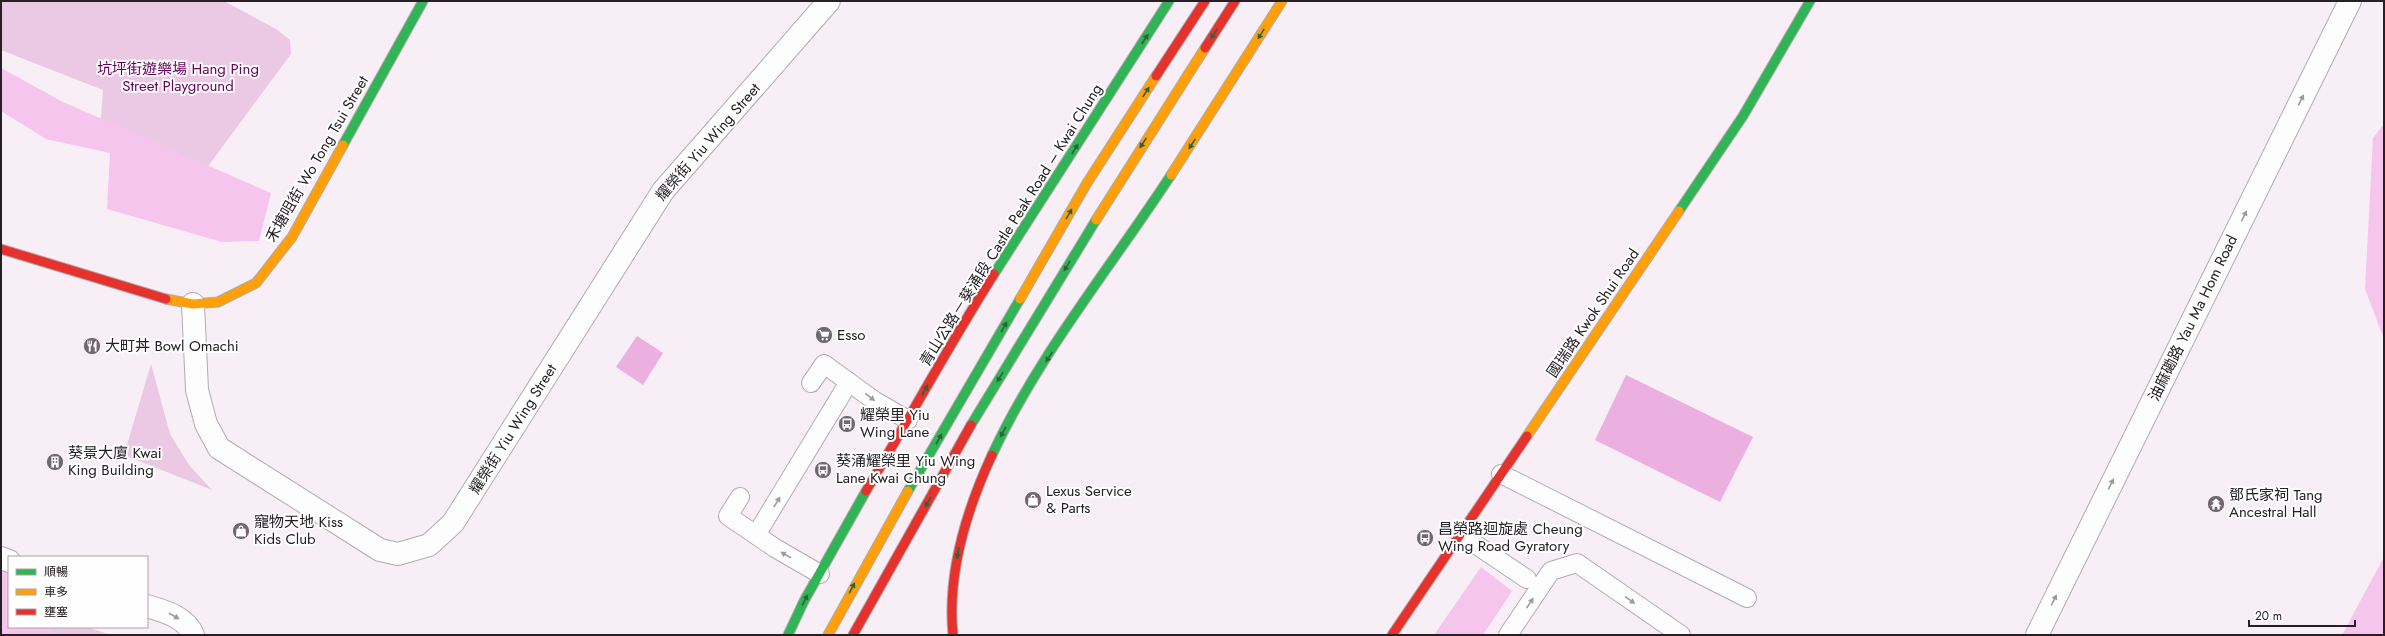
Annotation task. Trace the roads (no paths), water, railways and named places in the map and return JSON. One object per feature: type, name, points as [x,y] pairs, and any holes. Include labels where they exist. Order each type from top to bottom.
[{"type":"main road","name":"禾塘咀街 Wo Tong Tsui Street","points":[[1,249],[157,298],[193,304],[218,302],[256,283],[292,238],[423,1]]},
{"type":"main road","name":"青山公路－葵涌段 Castle Peak Road – Kwai Chung","points":[[788,635],[820,574],[954,336],[1169,1]]},
{"type":"main road","points":[[828,635],[860,575],[1087,184],[1205,1]]},
{"type":"main road","points":[[853,635],[881,583],[984,404],[1109,196],[1235,1]]},
{"type":"main road","points":[[953,635],[953,590],[960,542],[973,496],[988,458],[1029,386],[1193,142],[1282,1]]},
{"type":"main road","name":"國瑞路 Kwok Shui Road","points":[[1392,635],[1743,116],[1810,1]]},
{"type":"street","name":"耀榮街 Yiu Wing Street","points":[[193,304],[197,390],[206,424],[220,448],[380,550],[398,554],[429,545],[453,523],[663,190],[829,1]]},
{"type":"street","name":"油麻磡路 Yau Ma Hom Road","points":[[2036,635],[2350,1]]},
{"type":"street","points":[[148,606],[167,612],[187,623],[193,635]]},
{"type":"lane","points":[[811,383],[824,364],[908,420]]},
{"type":"lane","points":[[756,535],[849,382]]},
{"type":"lane","points":[[1501,474],[1747,598]]},
{"type":"lane","points":[[740,497],[728,516],[820,574]]},
{"type":"lane","points":[[1460,534],[1527,579]]},
{"type":"lane","points":[[1508,635],[1551,572],[1577,563],[1681,635]]},
{"type":"place","name":"Esso","points":[[824,335]]},
{"type":"place","name":"大町丼 Bowl Omachi","points":[[92,346]]},
{"type":"place","name":"耀榮里 Yiu Wing Lane","points":[[847,424]]},
{"type":"place","name":"葵景大廈 Kwai King Building","points":[[55,462]]},
{"type":"place","name":"葵涌耀榮里 Yiu Wing Lane Kwai Chung","points":[[823,470]]},
{"type":"place","name":"Lexus Service & Parts","points":[[1033,500]]},
{"type":"place","name":"鄧氏家祠 Tang Ancestral Hall","points":[[2216,504]]},
{"type":"place","name":"寵物天地 Kiss Kids Club","points":[[241,531]]},
{"type":"place","name":"昌榮路迴旋處 Cheung Wing Road Gyratory","points":[[1425,538]]},
{"type":"park label","name":"坑坪街遊樂場 Hang Ping Street Playground","points":[[178,78]]}]
